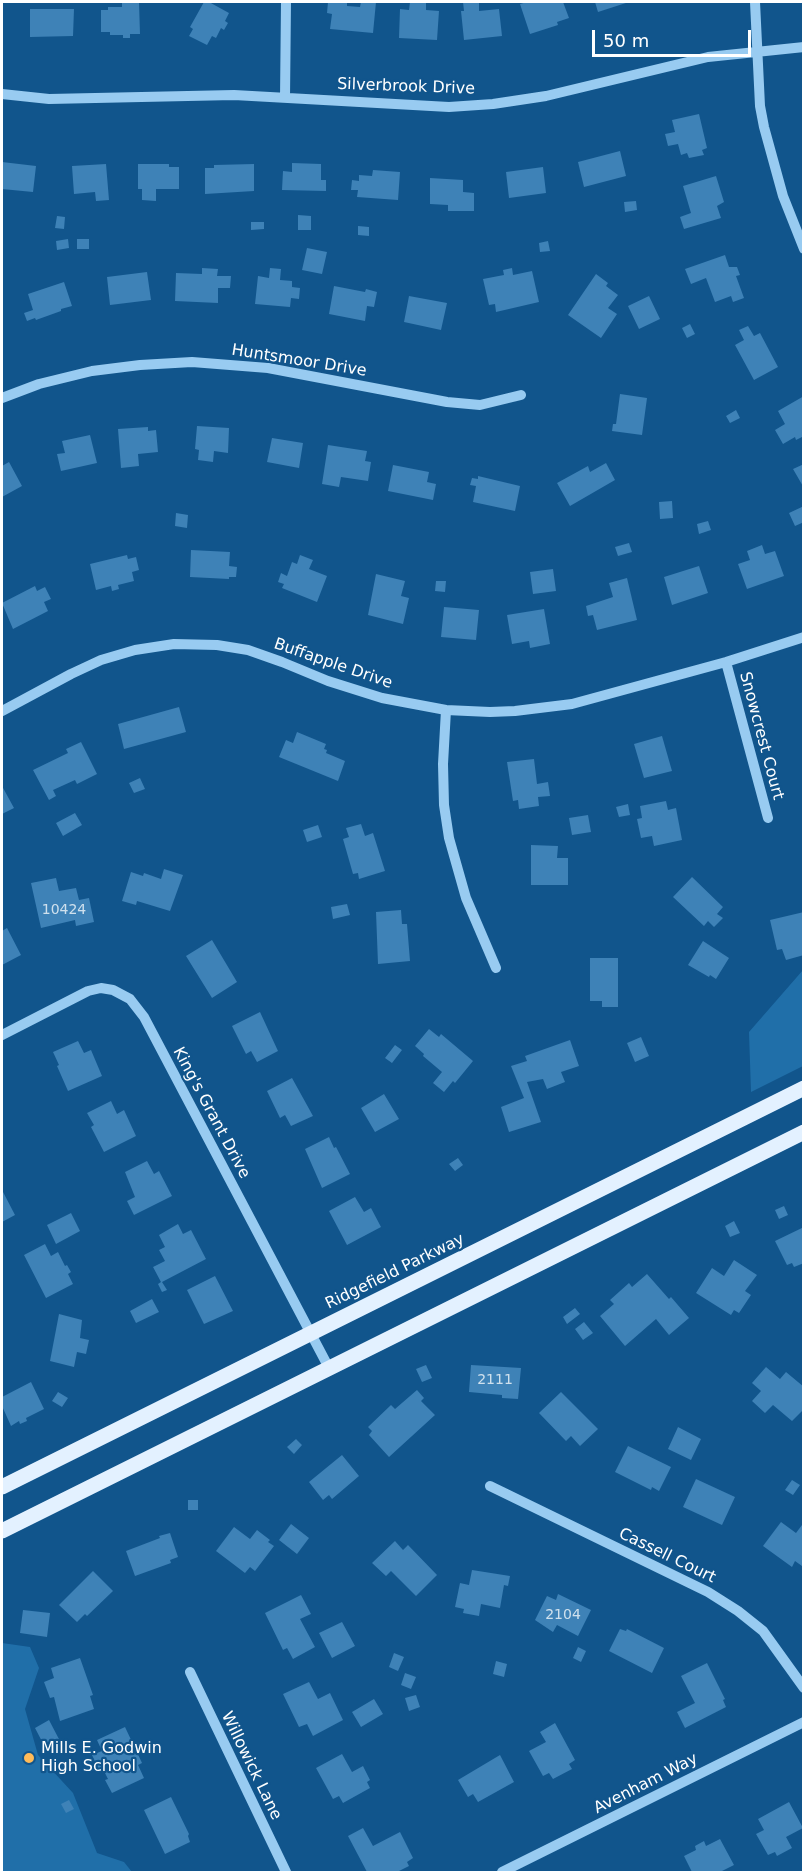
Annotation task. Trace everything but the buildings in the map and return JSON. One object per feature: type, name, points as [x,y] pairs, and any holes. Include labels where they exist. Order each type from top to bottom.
[{"type":"main road","name":"Ridgefield Parkway","points":[[2,1487],[804,1088]]},
{"type":"main road","points":[[2,1531],[804,1132]]},
{"type":"street","points":[[285,98],[286,2]]},
{"type":"street","points":[[755,2],[760,106],[764,127],[783,196],[804,249]]},
{"type":"street","name":"Silverbrook Drive","points":[[2,94],[49,99],[234,95],[449,106],[493,104],[546,96],[708,57],[804,47]]},
{"type":"street","name":"Huntsmoor Drive","points":[[2,398],[39,384],[92,371],[192,362],[268,368],[447,402],[480,405],[521,395]]},
{"type":"street","name":"Buffapple Drive","points":[[2,711],[101,660],[135,650],[174,644],[217,645],[248,650],[328,681],[382,698],[446,711],[515,711],[572,704],[726,662],[804,637]]},
{"type":"street","name":"Snowcrest Court","points":[[726,662],[768,818]]},
{"type":"street","points":[[446,711],[442,764],[444,805],[449,838],[466,898],[496,968]]},
{"type":"street","name":"King's Grant Drive","points":[[2,1035],[88,991],[101,988],[113,990],[130,999],[144,1017],[329,1368]]},
{"type":"street","name":"Cassell Court","points":[[490,1486],[708,1592],[738,1611],[763,1632],[804,1688]]},
{"type":"street","name":"Willowick Lane","points":[[190,1672],[286,1872]]},
{"type":"street","name":"Avenham Way","points":[[502,1872],[804,1722]]},
{"type":"shaded area","points":[[803,970],[803,1066],[751,1092],[749,1032]]},
{"type":"shaded area","name":"Mills E. Godwin High School","points":[[2,1643],[30,1647],[39,1668],[25,1709],[38,1755],[73,1793],[97,1853],[124,1862],[132,1872],[2,1872]]},
{"type":"place","name":"Mills E. Godwin High School","points":[[29,1758]]}]
